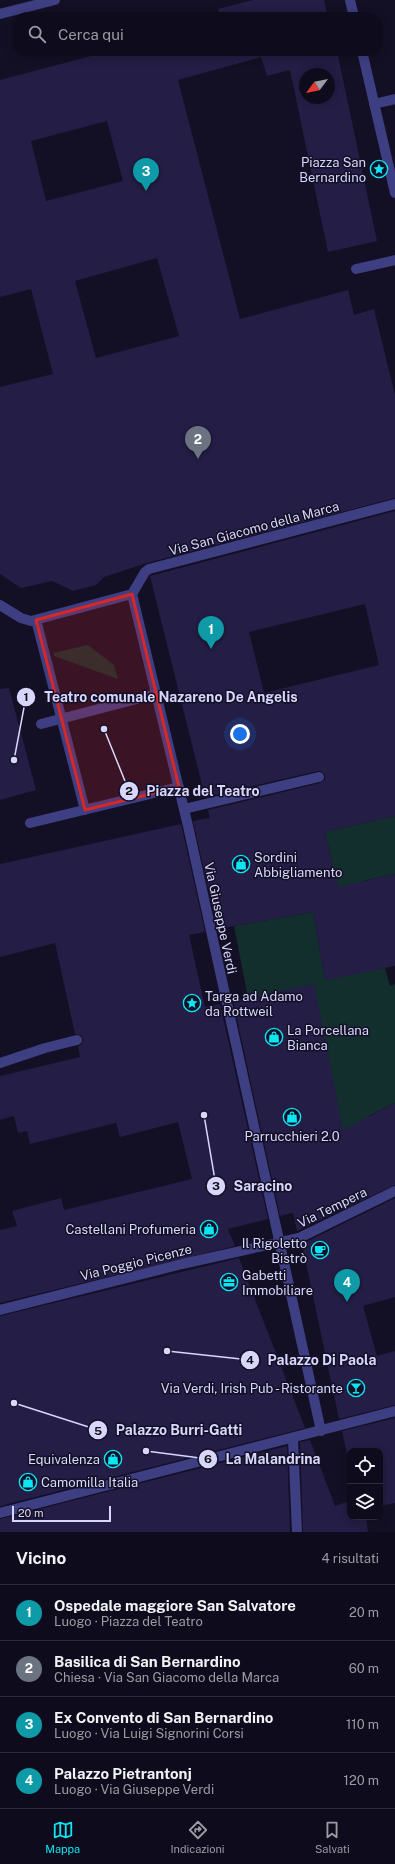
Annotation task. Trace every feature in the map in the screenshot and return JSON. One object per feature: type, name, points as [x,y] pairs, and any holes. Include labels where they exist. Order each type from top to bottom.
[{"type":"street","points":[[0,14],[56,0]]},
{"type":"street","points":[[350,0],[353,12]]},
{"type":"street","points":[[363,56],[395,193]]},
{"type":"street","points":[[374,104],[395,99]]},
{"type":"street","points":[[356,269],[395,260]]},
{"type":"street","name":"Via San Giacomo della Marca","points":[[132,594],[144,572],[149,569],[395,504]]},
{"type":"street","points":[[3,607],[25,620],[36,620],[132,594]]},
{"type":"street","name":"Via Giuseppe Verdi","points":[[132,594],[184,809],[321,1431]]},
{"type":"street","points":[[36,620],[85,810]]},
{"type":"street","points":[[41,724],[156,694]]},
{"type":"street","points":[[184,809],[320,777]]},
{"type":"street","points":[[30,823],[179,787]]},
{"type":"street","points":[[0,1063],[45,1048],[77,1040]]},
{"type":"street","name":"Via Tempera","points":[[279,1243],[299,1238],[395,1190]]},
{"type":"street","name":"Via Poggio Picenze","points":[[0,1310],[182,1264],[279,1243]]},
{"type":"street","points":[[0,1513],[293,1439],[395,1411]]},
{"type":"street","points":[[293,1439],[297,1532]]},
{"type":"highlighted area","points":[[132,594],[179,787],[85,810],[36,620]]},
{"type":"green space","points":[[88,645],[114,665],[118,679],[54,656],[53,653]]},
{"type":"green space","points":[[395,816],[395,874],[363,881],[368,904],[343,909],[325,832]]},
{"type":"green space","points":[[313,912],[325,979],[385,968],[390,986],[395,984],[395,1103],[369,1116],[378,1136],[328,1161],[248,998],[234,926]]},
{"type":"building","points":[[253,0],[324,0],[327,12],[218,12],[218,9]]},
{"type":"building","points":[[91,56],[338,56],[377,241],[328,252],[290,70],[267,76],[261,57],[178,80],[240,319],[348,290],[354,315],[374,309],[395,395],[395,498],[147,563],[104,577],[96,585],[73,591],[52,581],[21,588],[0,574],[0,387],[53,374],[31,289],[0,297],[0,80]],"holes":[[[107,121],[123,181],[46,201],[31,141]],[[157,258],[179,336],[96,358],[75,281]]]},
{"type":"building","points":[[395,511],[395,816],[325,832],[338,887],[395,874],[395,966],[325,980],[313,912],[217,929],[193,821],[210,818],[208,810],[320,783],[325,779],[325,775],[321,771],[318,771],[205,797],[150,576]],"holes":[[[365,604],[379,665],[264,693],[249,632]]]},
{"type":"building","points":[[9,688],[36,790],[0,800],[0,689]]},
{"type":"building","points":[[181,824],[205,932],[189,935],[205,1007],[220,1004],[268,1219],[228,1229],[235,1246],[0,1303],[0,1230],[17,1226],[12,1211],[61,1198],[64,1210],[192,1179],[178,1122],[120,1137],[116,1123],[30,1144],[27,1131],[18,1133],[14,1116],[0,1120],[0,1076],[80,1057],[78,1046],[82,1044],[83,1039],[81,1035],[75,1034],[55,943],[0,957],[0,864]]},
{"type":"building","points":[[314,984],[343,1130],[395,1103],[395,1185],[297,1231],[293,1213],[280,1216],[233,1001]]},
{"type":"building","points":[[395,1198],[395,1297],[363,1306],[377,1356],[395,1351],[395,1405],[339,1419],[302,1244]]},
{"type":"building","points":[[239,1258],[305,1428],[0,1506],[0,1316]]},
{"type":"building","points":[[395,1418],[395,1503],[383,1505],[383,1448],[347,1448],[347,1454],[342,1431]]},
{"type":"building","points":[[310,1440],[335,1506],[347,1502],[347,1520],[366,1520],[368,1532],[303,1532],[300,1442]]},
{"type":"building","points":[[287,1446],[290,1532],[0,1532],[0,1519]]},
{"type":"place","name":"Piazza San Bernardino","points":[[379,169]]},
{"type":"place","name":"Ex Convento di San Bernardino","points":[[146,191]]},
{"type":"place","name":"Basilica di San Bernardino","points":[[198,459]]},
{"type":"place","name":"Ospedale maggiore San Salvatore","points":[[211,649]]},
{"type":"place","name":"Piazza del Teatro","points":[[104,729]]},
{"type":"place","name":"Teatro comunale Nazareno De Angelis","points":[[14,760]]},
{"type":"place","name":"Sordini Abbigliamento","points":[[241,864]]},
{"type":"place","name":"Targa ad Adamo da Rottweil","points":[[192,1003]]},
{"type":"place","name":"La Porcellana Bianca","points":[[274,1037]]},
{"type":"place","name":"Saracino","points":[[204,1115]]},
{"type":"place","name":"Parrucchieri 2.0","points":[[292,1117]]},
{"type":"place","name":"Castellani Profumeria","points":[[209,1229]]},
{"type":"place","name":"Il Rigoletto Bistrò","points":[[320,1250]]},
{"type":"place","name":"Gabetti Immobiliare","points":[[229,1282]]},
{"type":"place","name":"Palazzo Pietrantonj","points":[[347,1302]]},
{"type":"place","name":"Palazzo Di Paola","points":[[167,1351]]},
{"type":"place","name":"Via Verdi, Irish Pub - Ristorante","points":[[356,1388]]},
{"type":"place","name":"Palazzo Burri-Gatti","points":[[14,1403]]},
{"type":"place","name":"La Malandrina","points":[[146,1451]]},
{"type":"place","name":"Equivalenza","points":[[113,1459]]},
{"type":"place","name":"Camomilla Italia","points":[[28,1482]]}]
